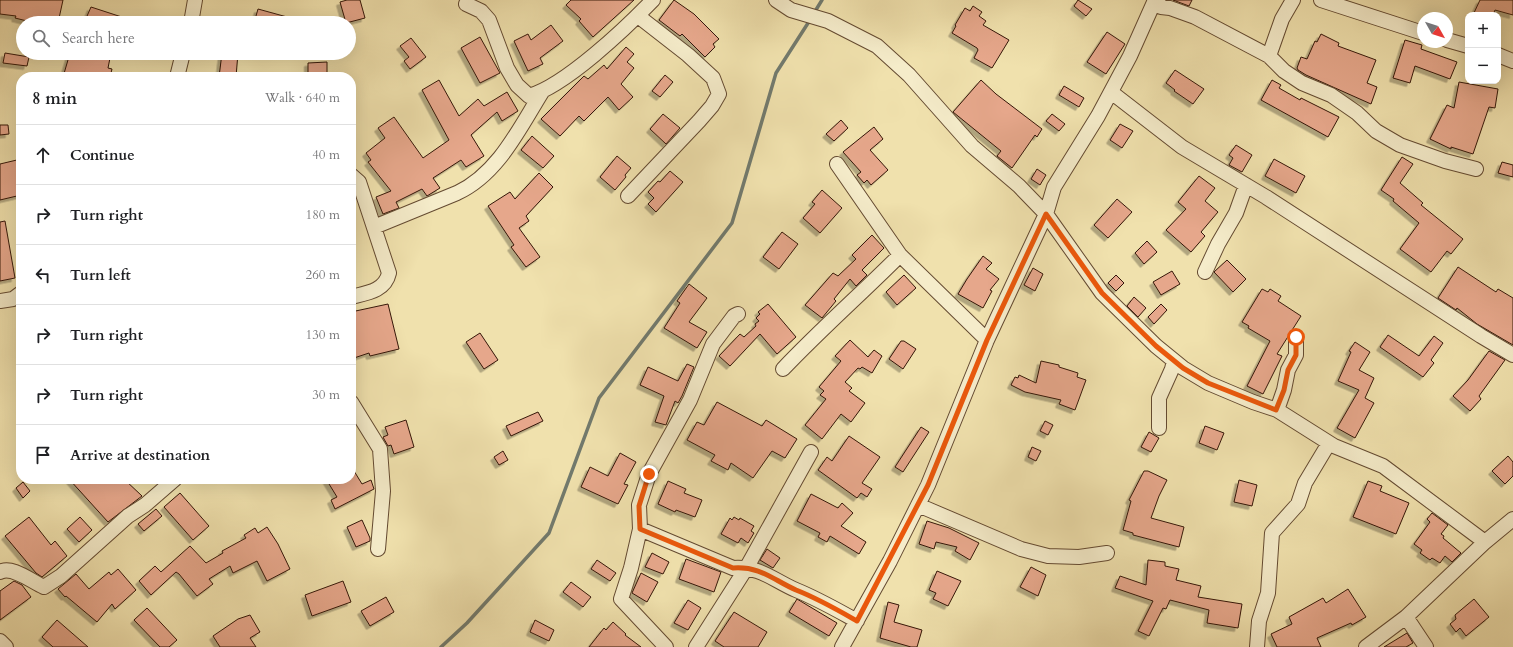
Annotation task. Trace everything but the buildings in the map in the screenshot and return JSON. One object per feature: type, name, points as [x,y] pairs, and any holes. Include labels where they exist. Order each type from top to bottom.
[{"type":"street","points":[[192,16],[195,0]]},
{"type":"street","points":[[466,4],[481,11],[489,20],[507,68],[518,84],[529,96],[542,92],[592,57],[638,16],[653,0]]},
{"type":"street","points":[[776,0],[791,10],[828,20],[877,46],[916,81],[972,146],[1019,186],[1046,214],[1102,293],[1156,346],[1174,361],[1208,383],[1276,410],[1329,443],[1389,470],[1485,542]]},
{"type":"street","points":[[842,647],[928,485],[987,340],[1046,214],[1054,187],[1111,92],[1130,56],[1156,0],[1161,7],[1195,17],[1269,56],[1284,71],[1302,83],[1331,94],[1376,131],[1400,145],[1444,161],[1476,169]]},
{"type":"street","points":[[1269,56],[1282,19],[1292,0]]},
{"type":"street","points":[[1321,0],[1417,31]]},
{"type":"street","points":[[628,196],[699,121],[712,106],[719,94],[713,78],[688,55],[638,16]]},
{"type":"street","points":[[1453,42],[1465,45]]},
{"type":"street","points":[[1501,56],[1513,61]]},
{"type":"street","points":[[177,72],[181,60]]},
{"type":"street","points":[[374,227],[471,186],[483,177],[510,143],[542,92]]},
{"type":"street","points":[[1111,92],[1182,147],[1246,185],[1513,355]]},
{"type":"street","points":[[837,164],[900,255],[987,340]]},
{"type":"street","points":[[356,179],[360,182],[388,268],[388,278],[385,283],[378,289],[356,296]]},
{"type":"street","points":[[1205,272],[1218,244],[1236,213],[1246,185]]},
{"type":"street","points":[[783,369],[816,335],[862,293],[900,255]]},
{"type":"street","points":[[0,301],[13,299],[16,297]]},
{"type":"street","points":[[666,647],[621,599],[631,568],[640,529],[639,506],[649,474],[690,400],[713,344],[734,316],[738,314]]},
{"type":"street","points":[[1276,410],[1284,390],[1288,370],[1296,355],[1296,337]]},
{"type":"street","points":[[1159,428],[1159,398],[1174,361]]},
{"type":"street","points":[[356,410],[380,449],[383,491],[378,549]]},
{"type":"street","points":[[1257,647],[1259,622],[1268,593],[1272,533],[1298,504],[1305,483],[1329,443]]},
{"type":"street","points":[[696,647],[747,567],[811,452]]},
{"type":"street","points":[[0,572],[4,570],[16,571],[30,582],[44,587],[61,576],[128,516],[145,505],[169,484]]},
{"type":"street","points":[[918,506],[1021,549],[1048,556],[1079,556],[1107,553]]},
{"type":"street","points":[[1366,647],[1406,616],[1485,542],[1513,519]]},
{"type":"street","points":[[640,529],[733,568],[747,567],[766,573],[796,590],[830,605],[857,621]]},
{"type":"street","points":[[1406,616],[1426,647]]},
{"type":"street","points":[[0,641],[6,647]]},
{"type":"waterway","points":[[814,13],[822,0]]},
{"type":"waterway","points":[[441,647],[467,623],[549,533],[599,398],[732,223],[776,73],[810,20]]},
{"type":"route","points":[[649,474],[639,506],[640,529],[733,568],[747,567],[766,573],[796,590],[806,593],[830,605],[857,621],[890,561],[928,485],[987,340],[1046,214],[1102,293],[1156,346],[1183,368],[1208,383],[1276,410],[1284,390],[1288,370],[1296,355],[1296,337]]}]
